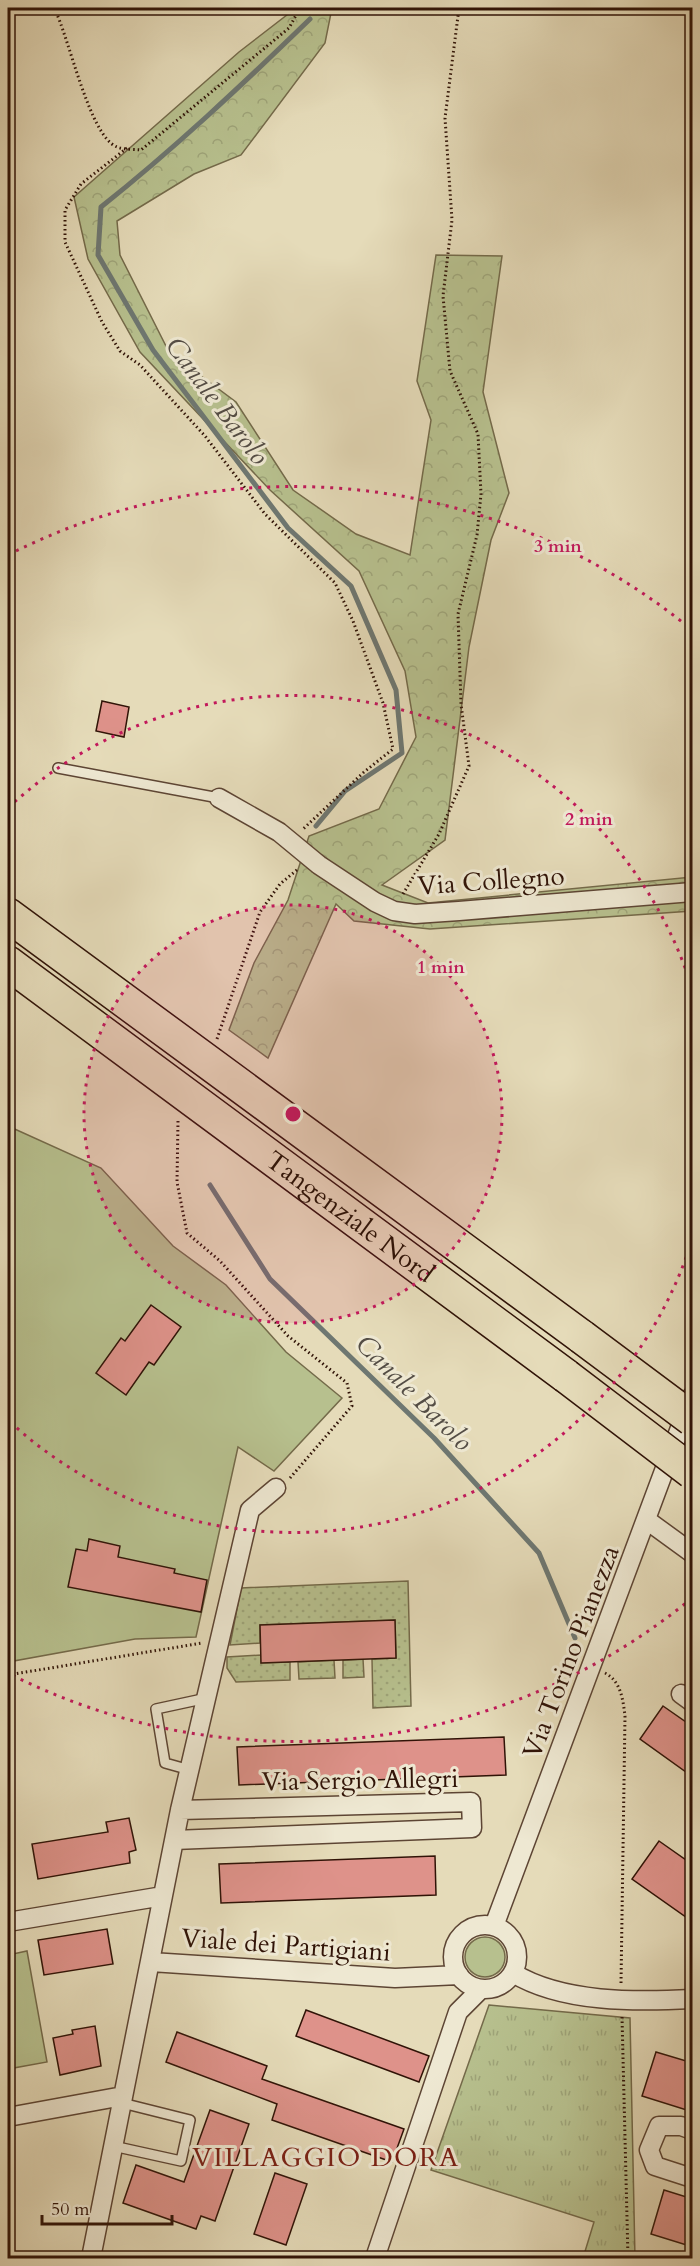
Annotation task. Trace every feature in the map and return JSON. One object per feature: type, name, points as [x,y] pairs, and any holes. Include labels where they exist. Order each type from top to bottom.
[{"type":"highway","name":"Tangenziale Nord","points":[[8,915],[693,1419]]},
{"type":"highway","name":"Tangenziale Nord","points":[[8,963],[693,1472]]},
{"type":"street","name":"Via Collegno","points":[[219,798],[279,832],[311,858],[375,902],[394,910],[415,914],[693,892]]},
{"type":"street","name":"Via Torino Pianezza","points":[[494,1926],[648,1521],[693,1396]]},
{"type":"street","points":[[90,2259],[180,1810],[222,1640],[250,1510],[276,1488]]},
{"type":"street","points":[[648,1521],[693,1553]]},
{"type":"street","name":"Via Sergio Allegri","points":[[174,1840],[472,1828],[471,1802],[180,1810]]},
{"type":"street","points":[[8,1922],[164,1896]]},
{"type":"street","points":[[481,1925],[494,1926],[507,1934],[515,1945],[517,1959],[513,1973],[505,1982],[494,1988],[482,1989],[469,1985],[459,1975],[453,1954],[458,1941],[467,1930],[481,1925]]},
{"type":"street","name":"Viale dei Partigiani","points":[[417,1977],[453,1954]]},
{"type":"street","name":"Viale dei Partigiani","points":[[151,1962],[394,1978],[459,1975]]},
{"type":"street","points":[[513,1973],[533,1985],[550,1991],[622,1999],[693,1998]]},
{"type":"street","points":[[375,2259],[458,2012],[482,1989]]},
{"type":"street","points":[[8,2117],[123,2100]]},
{"type":"street","points":[[693,2130],[681,2126],[659,2126],[649,2150],[655,2166],[693,2178]]},
{"type":"lane","points":[[58,768],[219,798]]},
{"type":"lane","points":[[190,1770],[165,1763],[156,1709],[207,1698]]},
{"type":"lane","points":[[113,2146],[181,2161],[190,2120],[123,2100]]},
{"type":"path","points":[[54,8],[63,24],[81,87],[107,140],[117,147],[141,150],[289,28],[300,8]]},
{"type":"path","points":[[394,910],[439,834],[469,766],[461,704],[458,614],[477,535],[480,482],[478,434],[450,371],[443,296],[452,220],[445,118],[459,8]]},
{"type":"path","points":[[127,148],[81,184],[65,210],[65,242],[88,292],[120,351],[140,365],[205,436],[265,514],[335,583],[353,621],[383,703],[393,750],[364,772],[302,829],[293,843]]},
{"type":"path","points":[[216,1043],[260,912],[280,884],[311,858]]},
{"type":"path","points":[[178,1118],[177,1182],[186,1233],[220,1261],[288,1336],[347,1383],[352,1406],[295,1474],[276,1488]]},
{"type":"path","points":[[8,1675],[222,1640]]},
{"type":"path","points":[[604,1672],[616,1682],[623,1698],[625,1716],[622,1999],[628,2259]]},
{"type":"green space","points":[[291,8],[332,8],[325,43],[241,155],[194,174],[117,221],[120,255],[169,352],[236,402],[293,490],[356,534],[410,555],[431,420],[417,381],[436,255],[502,256],[483,392],[509,493],[491,540],[469,647],[445,840],[382,885],[428,903],[692,877],[692,911],[430,929],[354,921],[336,904],[268,1058],[229,1030],[254,963],[288,900],[309,836],[379,809],[416,737],[405,671],[359,571],[270,490],[140,352],[88,259],[74,197],[239,52],[292,11]]},
{"type":"green space","points":[[8,1126],[101,1168],[173,1246],[226,1285],[286,1352],[342,1398],[274,1471],[238,1447],[196,1637],[135,1639],[8,1662]]},
{"type":"green space","points":[[408,1581],[411,1706],[373,1708],[372,1659],[396,1658],[395,1620],[260,1625],[260,1643],[230,1645],[241,1588]]},
{"type":"green space","points":[[261,1655],[261,1663],[290,1662],[290,1680],[236,1682],[227,1668],[227,1657]]},
{"type":"green space","points":[[363,1659],[364,1677],[343,1678],[343,1660]]},
{"type":"green space","points":[[334,1660],[335,1678],[299,1679],[298,1662]]},
{"type":"green space","points":[[485,1937],[499,1943],[505,1957],[499,1971],[485,1977],[471,1971],[465,1957],[471,1943]]},
{"type":"green space","points":[[27,1951],[47,2062],[8,2069],[8,1955]]},
{"type":"green space","points":[[489,2005],[630,2018],[635,2258],[583,2258],[594,2222],[431,2170]]},
{"type":"building","points":[[102,701],[129,707],[124,737],[96,731]]},
{"type":"building","points":[[151,1305],[181,1327],[154,1365],[149,1362],[126,1395],[96,1373],[121,1338],[125,1341]]},
{"type":"building","points":[[89,1539],[120,1546],[118,1557],[175,1569],[174,1573],[207,1580],[201,1612],[68,1587],[76,1549],[87,1551]]},
{"type":"building","points":[[395,1620],[396,1658],[261,1663],[260,1625]]},
{"type":"building","points":[[663,1706],[693,1727],[693,1777],[640,1739]]},
{"type":"building","points":[[504,1737],[506,1775],[239,1785],[237,1747]]},
{"type":"building","points":[[129,1818],[136,1850],[129,1852],[130,1863],[38,1879],[32,1844],[108,1832],[106,1822]]},
{"type":"building","points":[[659,1841],[693,1865],[693,1922],[632,1879]]},
{"type":"building","points":[[435,1856],[436,1895],[221,1903],[219,1864]]},
{"type":"building","points":[[107,1929],[113,1964],[44,1975],[38,1940]]},
{"type":"building","points":[[306,2010],[429,2056],[419,2082],[296,2036]]},
{"type":"building","points":[[95,2026],[101,2066],[60,2075],[53,2038],[73,2034],[72,2030]]},
{"type":"building","points":[[177,2032],[267,2066],[262,2079],[404,2129],[392,2162],[272,2120],[277,2104],[166,2062]]},
{"type":"building","points":[[656,2052],[693,2063],[693,2112],[642,2096]]},
{"type":"building","points":[[210,2110],[249,2124],[215,2221],[201,2216],[196,2229],[123,2203],[136,2165],[184,2182]]},
{"type":"building","points":[[275,2173],[307,2184],[286,2245],[254,2234]]},
{"type":"building","points":[[664,2190],[693,2199],[693,2247],[651,2234]]},
{"type":"waterway","name":"Canale Barolo","points":[[310,19],[207,116],[101,207],[98,255],[153,350],[288,528],[351,586],[396,690],[402,753],[345,791],[316,826]]},
{"type":"waterway","name":"Canale Barolo","points":[[210,1185],[270,1279],[434,1438],[539,1553],[575,1638]]},
{"type":"district","name":"VILLAGGIO DORA","points":[[326,2157]]}]
